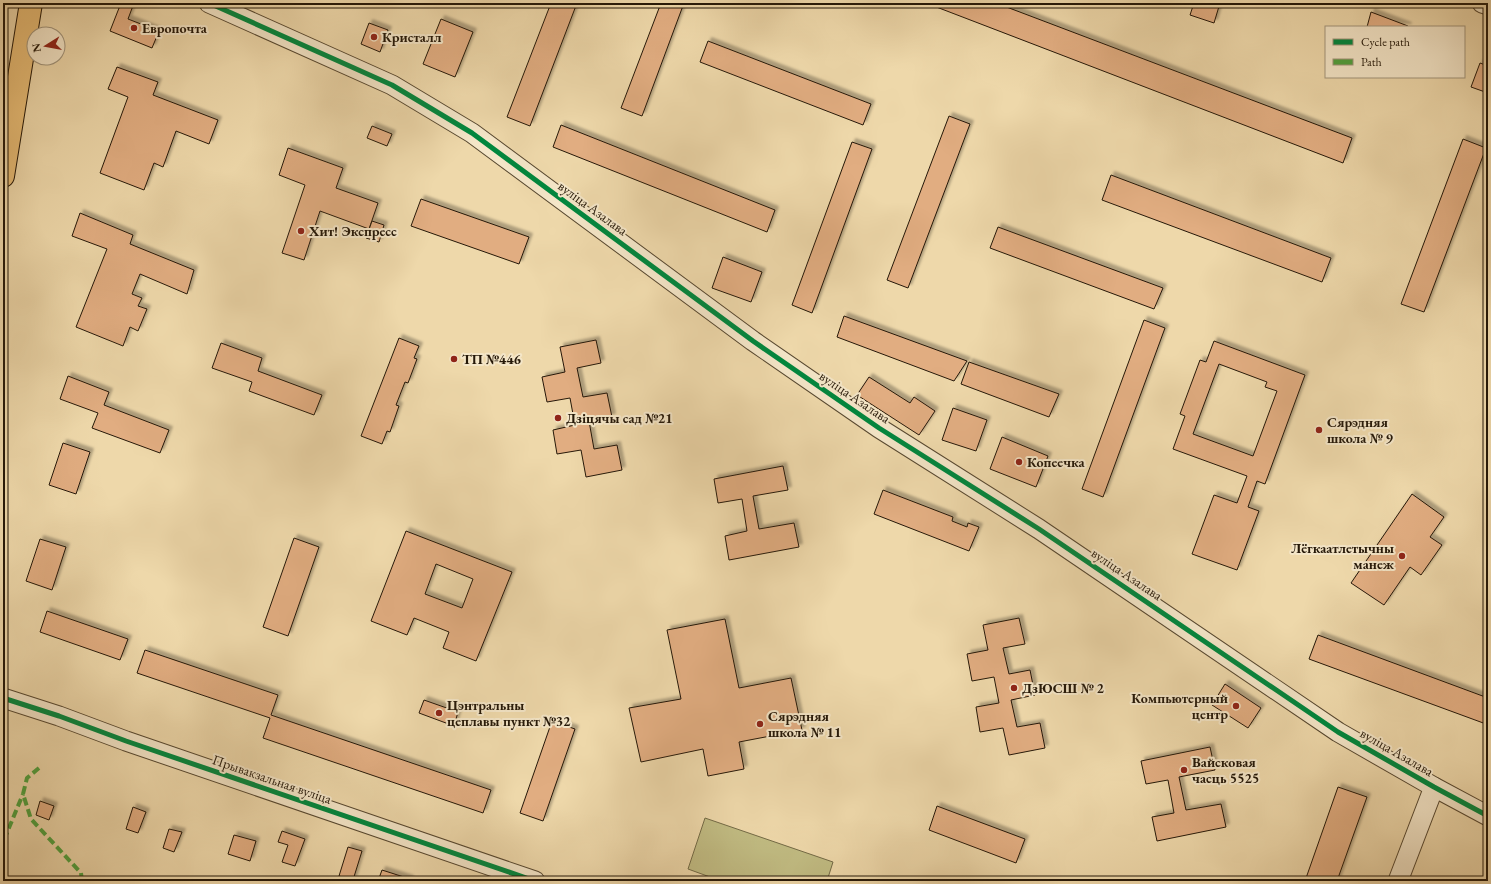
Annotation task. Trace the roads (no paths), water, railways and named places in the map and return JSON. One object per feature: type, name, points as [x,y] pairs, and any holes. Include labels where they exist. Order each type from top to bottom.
[{"type":"main road","points":[[3,176],[31,3]]},
{"type":"street","name":"вуліца Азалава","points":[[209,3],[392,86],[472,134],[753,341],[879,428],[1039,529],[1338,732],[1488,816]]},
{"type":"street","points":[[1482,3],[1488,5]]},
{"type":"street","name":"Прывакзальная вуліца","points":[[3,698],[535,881]]},
{"type":"street","points":[[1398,881],[1434,787]]},
{"type":"place","name":"Европочта","points":[[134,28]]},
{"type":"place","name":"Кристалл","points":[[374,37]]},
{"type":"place","name":"Хит! Экспресс","points":[[301,231]]},
{"type":"place","name":"ТП №446","points":[[454,359]]},
{"type":"place","name":"Дзіцячы сад №21","points":[[558,418]]},
{"type":"place","name":"Сярэдняя школа № 9","points":[[1319,430]]},
{"type":"place","name":"Копеечка","points":[[1019,462]]},
{"type":"place","name":"Лёгкаатлетычны манеж","points":[[1402,556]]},
{"type":"place","name":"ДзЮСШ № 2","points":[[1014,688]]},
{"type":"place","name":"Компьютерный центр","points":[[1236,706]]},
{"type":"place","name":"Цэнтральны цеплавы пункт №32","points":[[439,713]]},
{"type":"place","name":"Сярэдняя школа № 11","points":[[760,724]]},
{"type":"place","name":"Вайсковая часць 5525","points":[[1184,770]]}]
